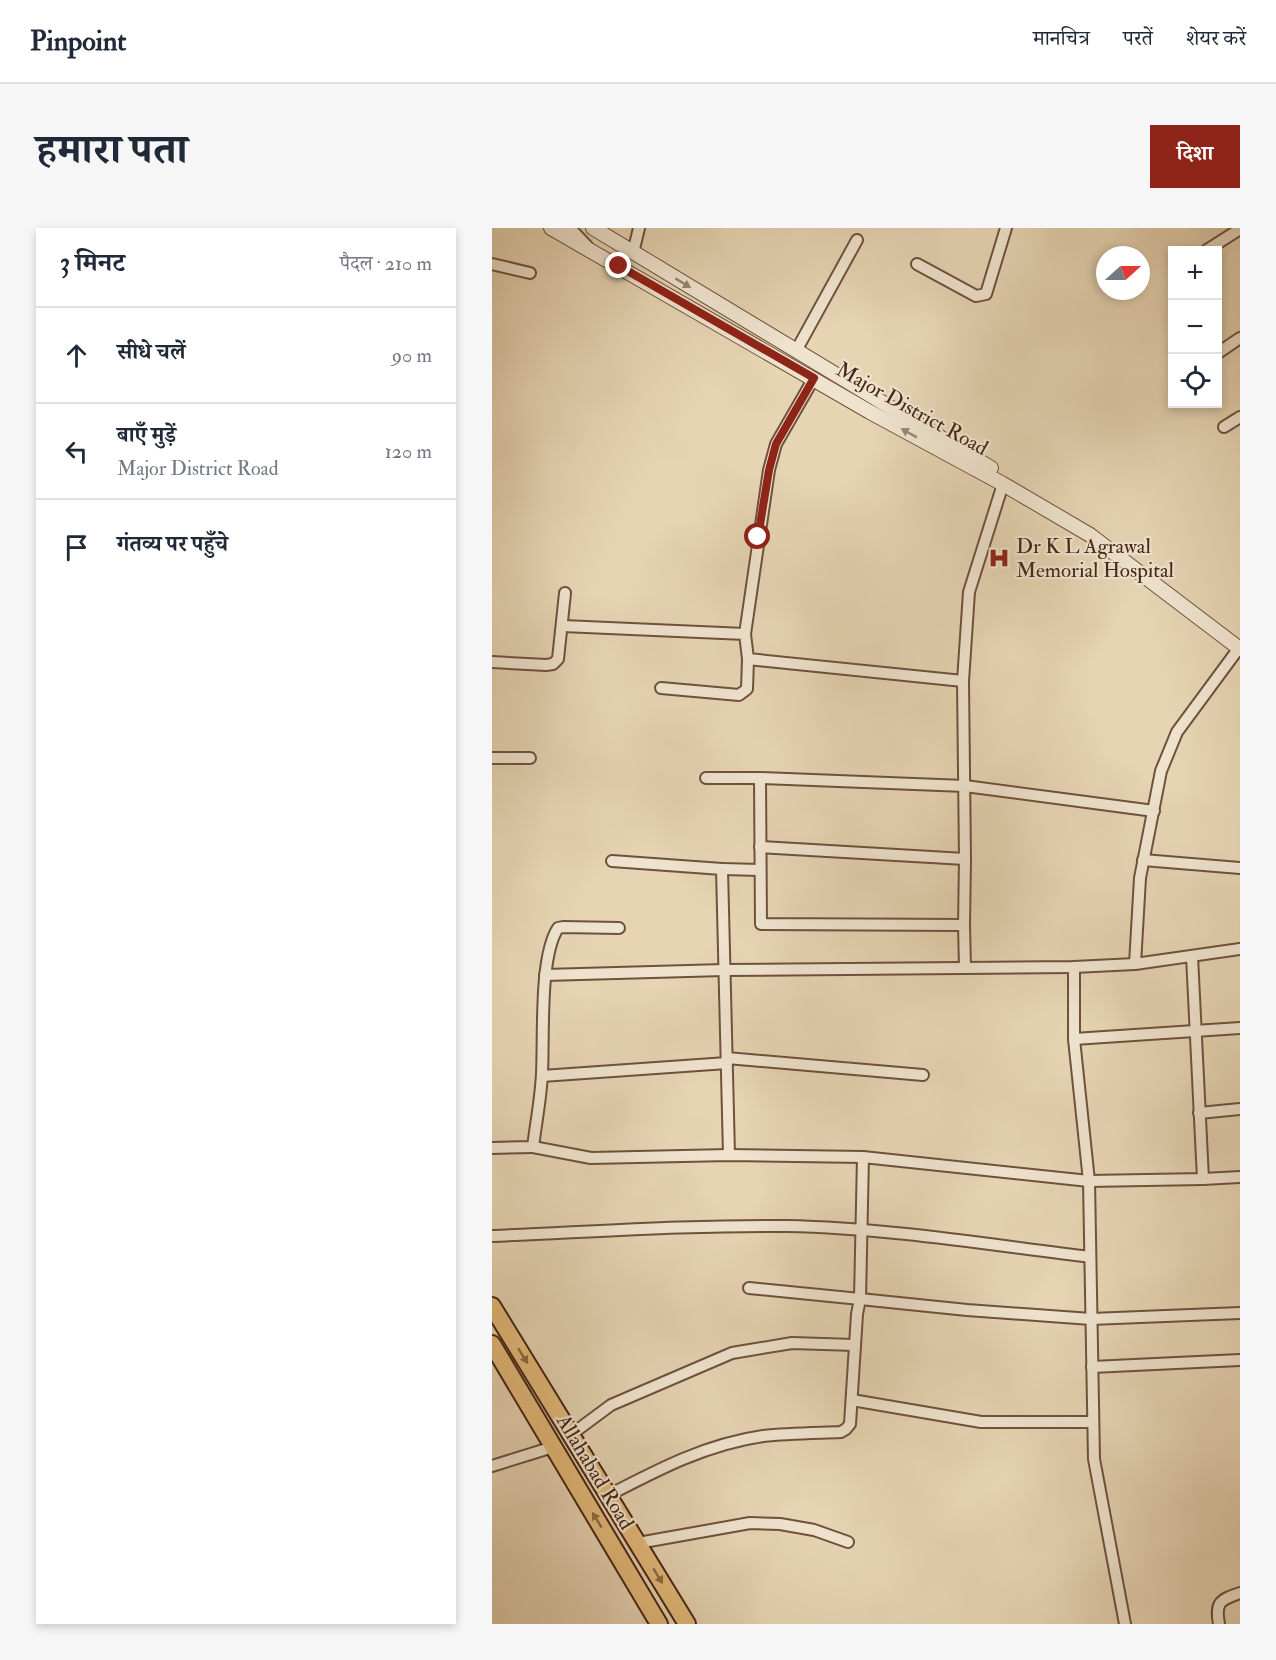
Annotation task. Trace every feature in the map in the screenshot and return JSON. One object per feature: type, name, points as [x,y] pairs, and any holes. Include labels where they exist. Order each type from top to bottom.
[{"type":"main road","points":[[492,1306],[687,1624]]},
{"type":"main road","name":"Allahabad Road","points":[[492,1344],[659,1624]]},
{"type":"street","name":"Major District Road","points":[[551,228],[870,412],[1003,484],[1090,535],[1240,645]]},
{"type":"street","points":[[570,228],[591,250]]},
{"type":"street","points":[[580,228],[599,231],[1082,523],[1240,645],[1177,732],[1161,771],[1140,878],[1135,964]]},
{"type":"street","points":[[633,253],[639,228]]},
{"type":"street","points":[[917,264],[976,296],[986,294],[1006,228]]},
{"type":"street","points":[[1213,246],[1240,229]]},
{"type":"street","points":[[796,351],[857,240]]},
{"type":"street","points":[[492,264],[530,273]]},
{"type":"street","points":[[1222,350],[1240,338]]},
{"type":"street","points":[[661,688],[739,695],[747,688],[748,659],[745,634],[769,470],[776,444],[814,378]]},
{"type":"street","points":[[1224,427],[1240,417]]},
{"type":"street","points":[[965,968],[963,681],[969,592],[1003,484]]},
{"type":"street","points":[[492,663],[553,664],[558,659],[565,593]]},
{"type":"street","points":[[563,626],[745,634]]},
{"type":"street","points":[[748,659],[963,681]]},
{"type":"street","points":[[492,758],[530,758]]},
{"type":"street","points":[[706,778],[760,777],[965,786],[1154,811]]},
{"type":"street","points":[[760,777],[761,924],[964,925]]},
{"type":"street","points":[[760,847],[965,859]]},
{"type":"street","points":[[1143,860],[1240,868]]},
{"type":"street","points":[[612,861],[760,870]]},
{"type":"street","points":[[722,869],[729,1155]]},
{"type":"street","points":[[533,1147],[542,1076],[545,975],[554,934],[558,928],[619,928]]},
{"type":"street","points":[[545,975],[724,970],[1074,967],[1135,964],[1240,949]]},
{"type":"street","points":[[1192,956],[1203,1179]]},
{"type":"street","points":[[1074,967],[1074,1039],[1089,1181],[1094,1460],[1125,1624]]},
{"type":"street","points":[[1074,1039],[1240,1028]]},
{"type":"street","points":[[542,1076],[727,1060],[923,1075]]},
{"type":"street","points":[[1199,1113],[1240,1109]]},
{"type":"street","points":[[492,1148],[533,1147],[591,1158],[729,1155],[863,1157],[1089,1181],[1240,1177]]},
{"type":"street","points":[[609,1495],[676,1460],[719,1445],[763,1436],[841,1432],[850,1424],[860,1299],[863,1157]]},
{"type":"street","points":[[492,1236],[787,1226],[860,1230],[1090,1257]]},
{"type":"street","points":[[749,1288],[967,1310],[1091,1319],[1240,1313]]},
{"type":"street","points":[[572,1434],[611,1405],[732,1353],[792,1343],[855,1345]]},
{"type":"street","points":[[1092,1367],[1240,1360]]},
{"type":"street","points":[[852,1400],[981,1422],[1093,1422]]},
{"type":"street","points":[[492,1466],[553,1447]]},
{"type":"street","points":[[638,1543],[750,1523],[780,1524],[814,1530],[848,1542]]},
{"type":"street","points":[[1219,1624],[1218,1605],[1222,1599],[1240,1593]]},
{"type":"place","name":"Dr K L Agrawal Memorial Hospital","points":[[999,558]]},
{"type":"route","points":[[619,266],[814,378],[776,444],[769,470],[758,537]]}]
